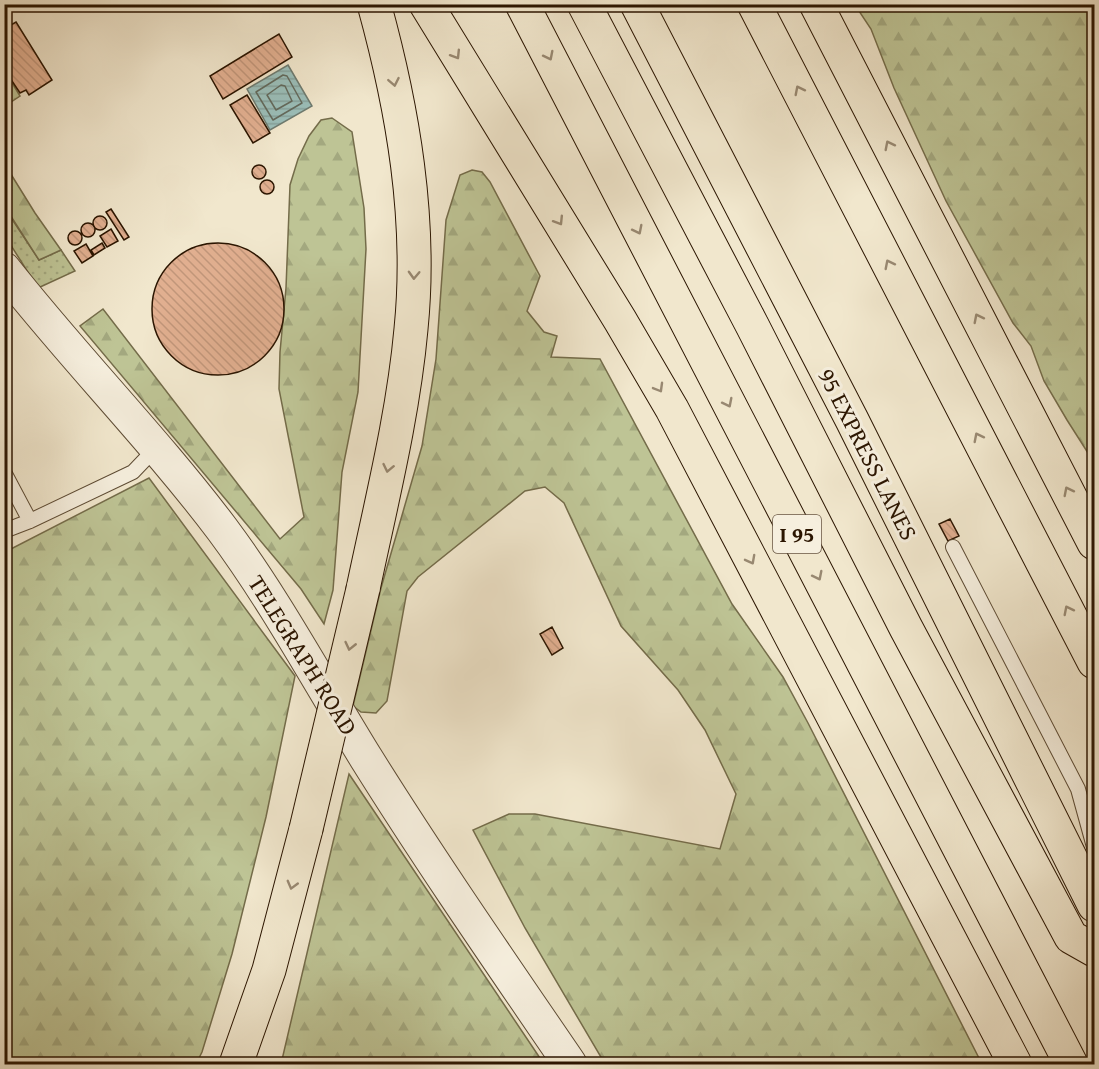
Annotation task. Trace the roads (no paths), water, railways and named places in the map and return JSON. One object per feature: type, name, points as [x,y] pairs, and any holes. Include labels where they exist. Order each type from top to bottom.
[{"type":"highway","points":[[236,1065],[268,970],[306,829],[363,589],[404,396],[412,327],[414,258],[411,189],[388,54],[374,4]]},
{"type":"highway","points":[[426,4],[672,409],[1015,1065]]},
{"type":"highway","name":"I 95","points":[[522,4],[1071,1065]]},
{"type":"highway","points":[[584,4],[752,325],[911,638],[1071,937],[1095,951]]},
{"type":"highway","name":"95 EXPRESS LANES","points":[[637,4],[852,420],[1095,905]]},
{"type":"highway","points":[[754,4],[1095,662]]},
{"type":"highway","points":[[816,4],[1095,543]]},
{"type":"highway","points":[[254,1065],[268,970]]},
{"type":"street","name":"TELEGRAPH ROAD","points":[[4,269],[222,530],[253,574],[368,760],[570,1065]]},
{"type":"lane","points":[[4,531],[133,472],[155,449]]},
{"type":"lane","points":[[4,472],[30,521]]},
{"type":"lane","points":[[953,546],[1077,789],[1095,847]]},
{"type":"water","points":[[288,65],[312,106],[270,130],[247,89]]}]
